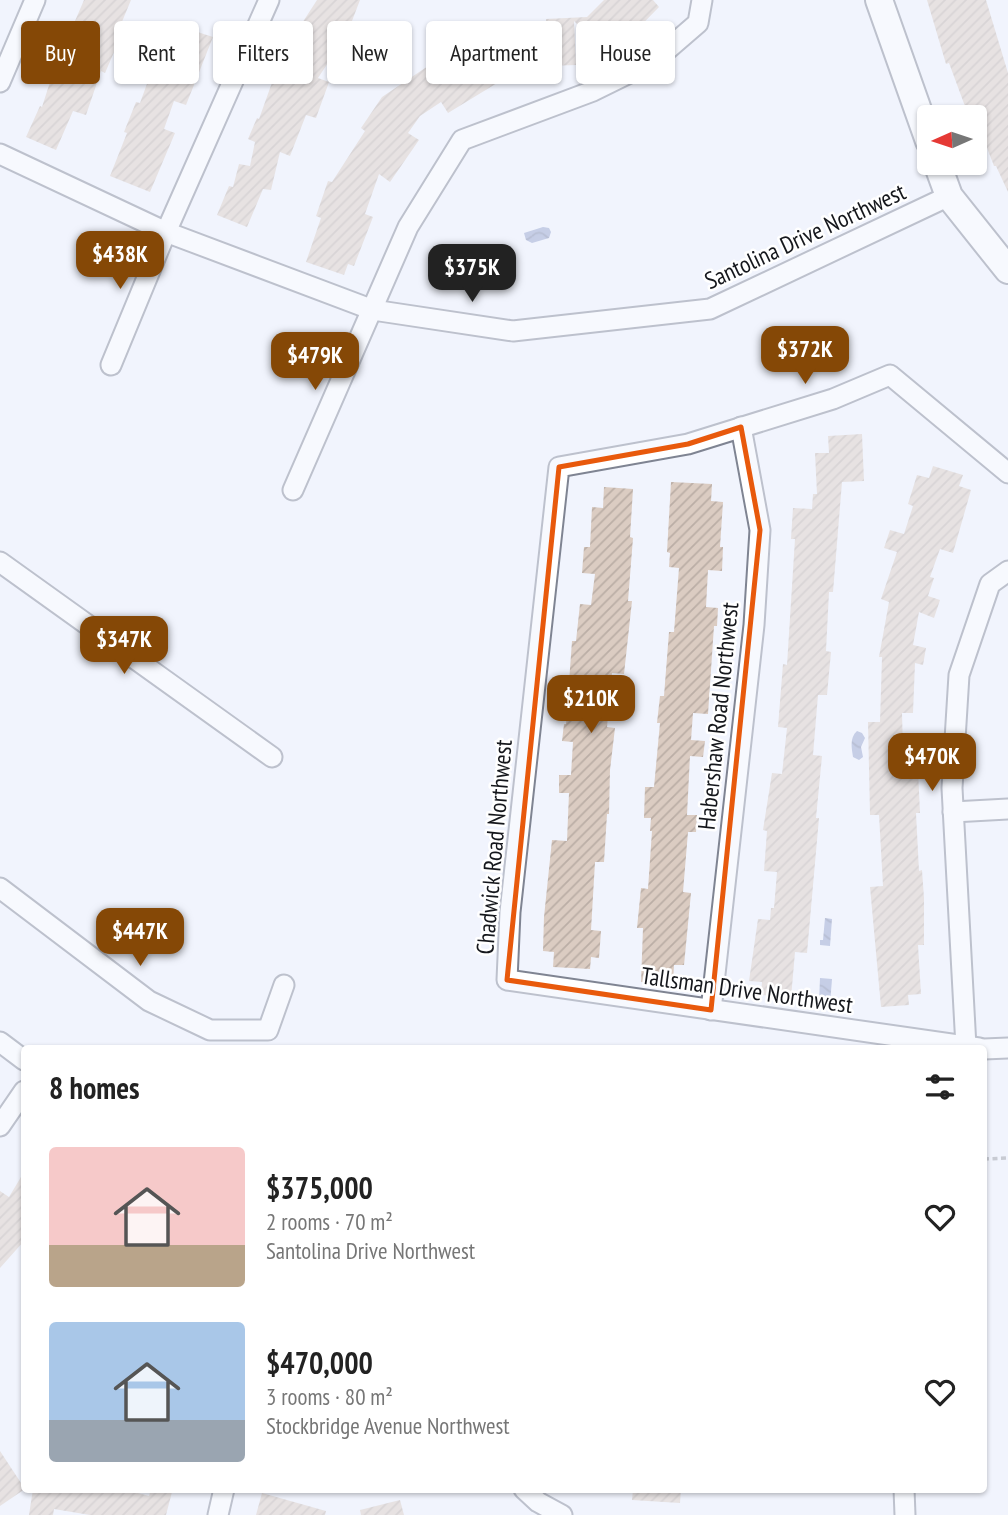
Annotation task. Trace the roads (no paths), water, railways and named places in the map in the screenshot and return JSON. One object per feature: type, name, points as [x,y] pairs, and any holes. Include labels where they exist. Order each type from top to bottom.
[{"type":"street","points":[[0,82],[35,0]]},
{"type":"street","points":[[111,365],[166,232],[269,0]]},
{"type":"street","points":[[293,490],[408,227],[462,141],[593,92],[654,61],[698,23],[702,0]]},
{"type":"street","points":[[879,0],[917,107]]},
{"type":"street","name":"Santolina Drive Northwest","points":[[0,154],[166,232],[373,310],[513,331],[710,309],[949,196]]},
{"type":"street","points":[[941,175],[949,196],[1008,270]]},
{"type":"street","points":[[741,428],[833,398],[890,375],[1008,472]]},
{"type":"street","name":"Chadwick Road Northwest","points":[[507,980],[511,899],[559,467],[688,444],[741,428]]},
{"type":"street","name":"Habershaw Road Northwest","points":[[711,1010],[754,625],[760,530],[741,428]]},
{"type":"street","points":[[0,562],[272,757]]},
{"type":"street","points":[[976,1045],[951,788],[959,675],[990,584],[1008,571]]},
{"type":"street","points":[[953,812],[1008,809]]},
{"type":"street","points":[[0,888],[149,1001],[210,1030],[268,1030],[284,985]]},
{"type":"street","name":"Tallsman Drive Northwest","points":[[507,980],[955,1045]]},
{"type":"street","points":[[0,1042],[21,1058]]},
{"type":"street","name":"Tallsman Drive Northwest","points":[[987,1048],[1008,1048]]},
{"type":"street","points":[[0,1126],[21,1095]]},
{"type":"street","points":[[218,1515],[224,1493]]},
{"type":"street","points":[[528,1493],[538,1502],[562,1515]]},
{"type":"street","points":[[904,1493],[905,1515]]},
{"type":"water","points":[[543,227],[549,228],[549,238],[532,243],[526,240],[524,233]]},
{"type":"water","points":[[857,731],[865,738],[861,747],[863,757],[859,760],[853,757],[852,747]]},
{"type":"water","points":[[825,918],[832,919],[830,946],[820,945]]},
{"type":"water","points":[[820,978],[832,979],[830,1004],[819,1003]]}]
